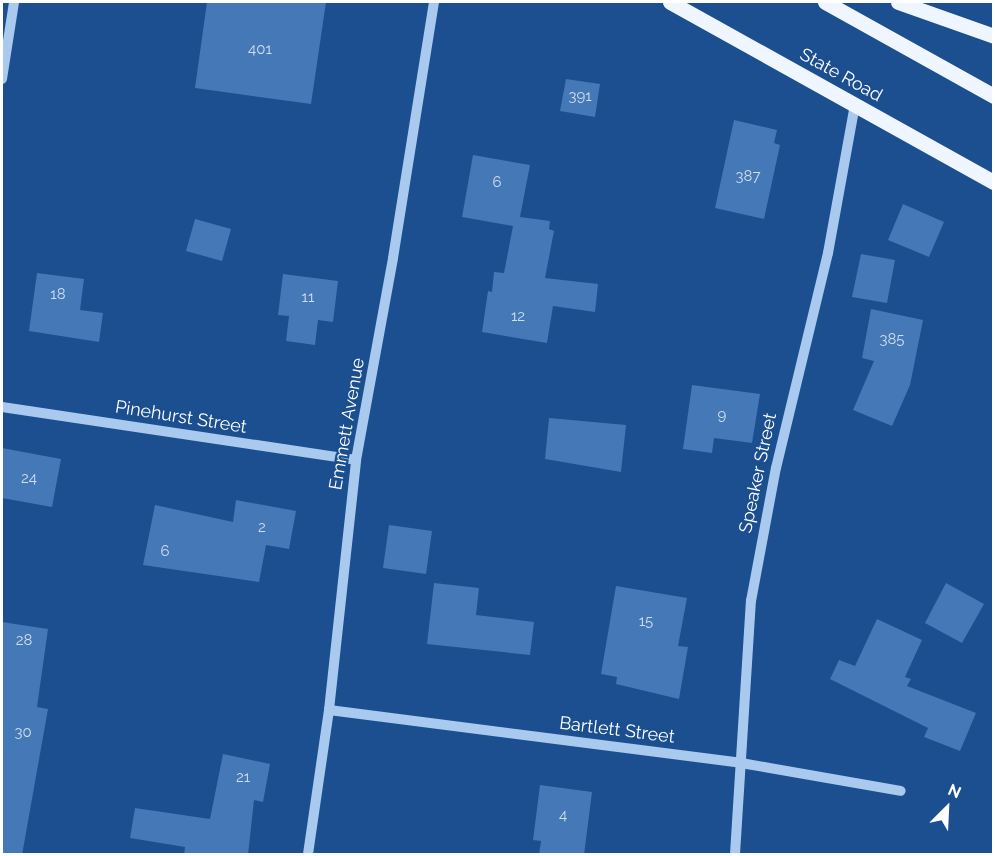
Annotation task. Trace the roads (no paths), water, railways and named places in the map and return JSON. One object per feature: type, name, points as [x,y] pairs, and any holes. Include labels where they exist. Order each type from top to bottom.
[{"type":"main road","name":"State Road","points":[[670,2],[993,182]]},
{"type":"main road","points":[[825,2],[993,96]]},
{"type":"main road","points":[[898,2],[993,36]]},
{"type":"street","name":"Emmett Avenue","points":[[308,855],[329,710],[356,460],[393,258],[434,2]]},
{"type":"street","points":[[2,79],[9,5]]},
{"type":"street","name":"Speaker Street","points":[[735,855],[748,634],[762,534],[828,253],[855,105]]},
{"type":"street","name":"Pinehurst Street","points":[[2,407],[356,460]]},
{"type":"street","name":"Bartlett Street","points":[[329,710],[741,763],[900,791]]}]
